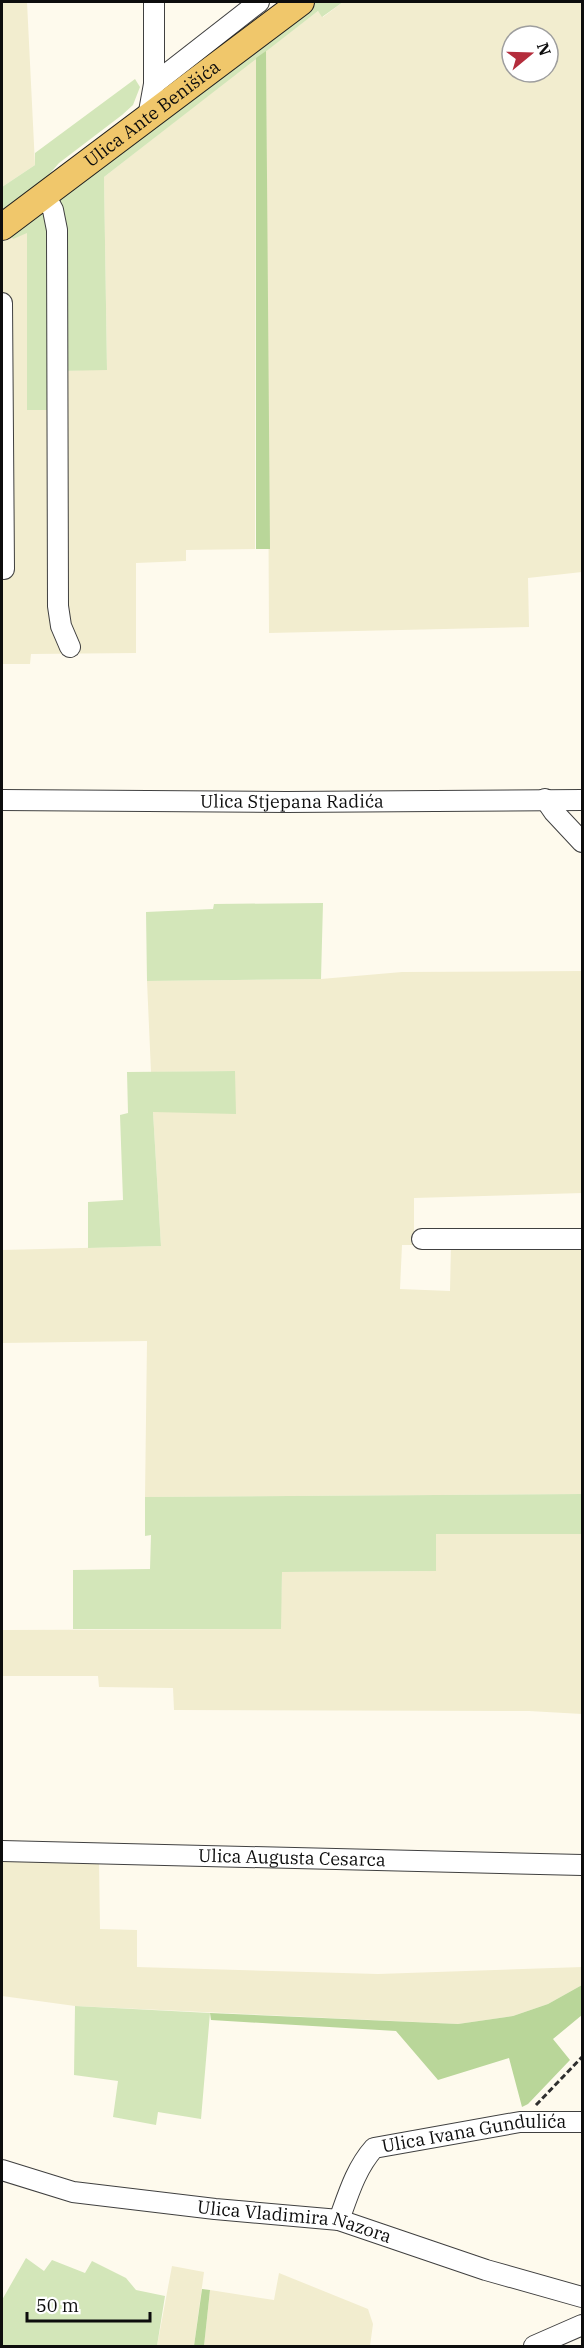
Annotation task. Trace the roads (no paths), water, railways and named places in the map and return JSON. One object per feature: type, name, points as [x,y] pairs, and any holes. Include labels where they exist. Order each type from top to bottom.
[{"type":"main road","name":"Ulica Ante Benišića","points":[[2,227],[301,2]]},
{"type":"street","points":[[148,117],[154,84],[154,2]]},
{"type":"street","points":[[154,84],[259,2]]},
{"type":"street","points":[[45,195],[53,210],[57,230],[58,606],[61,626],[70,647]]},
{"type":"street","points":[[2,303],[4,569]]},
{"type":"street","points":[[545,800],[582,842]]},
{"type":"street","name":"Ulica Stjepana Radića","points":[[2,801],[582,800]]},
{"type":"street","points":[[422,1239],[582,1239]]},
{"type":"street","name":"Ulica Augusta Cesarca","points":[[2,1851],[582,1865]]},
{"type":"street","name":"Ulica Ivana Gundulića","points":[[339,2220],[365,2157],[374,2148],[520,2122],[582,2122]]},
{"type":"street","name":"Ulica Vladimira Nazora","points":[[2,2170],[73,2192],[339,2220],[486,2270],[582,2296]]},
{"type":"street","points":[[534,2346],[582,2325]]}]
